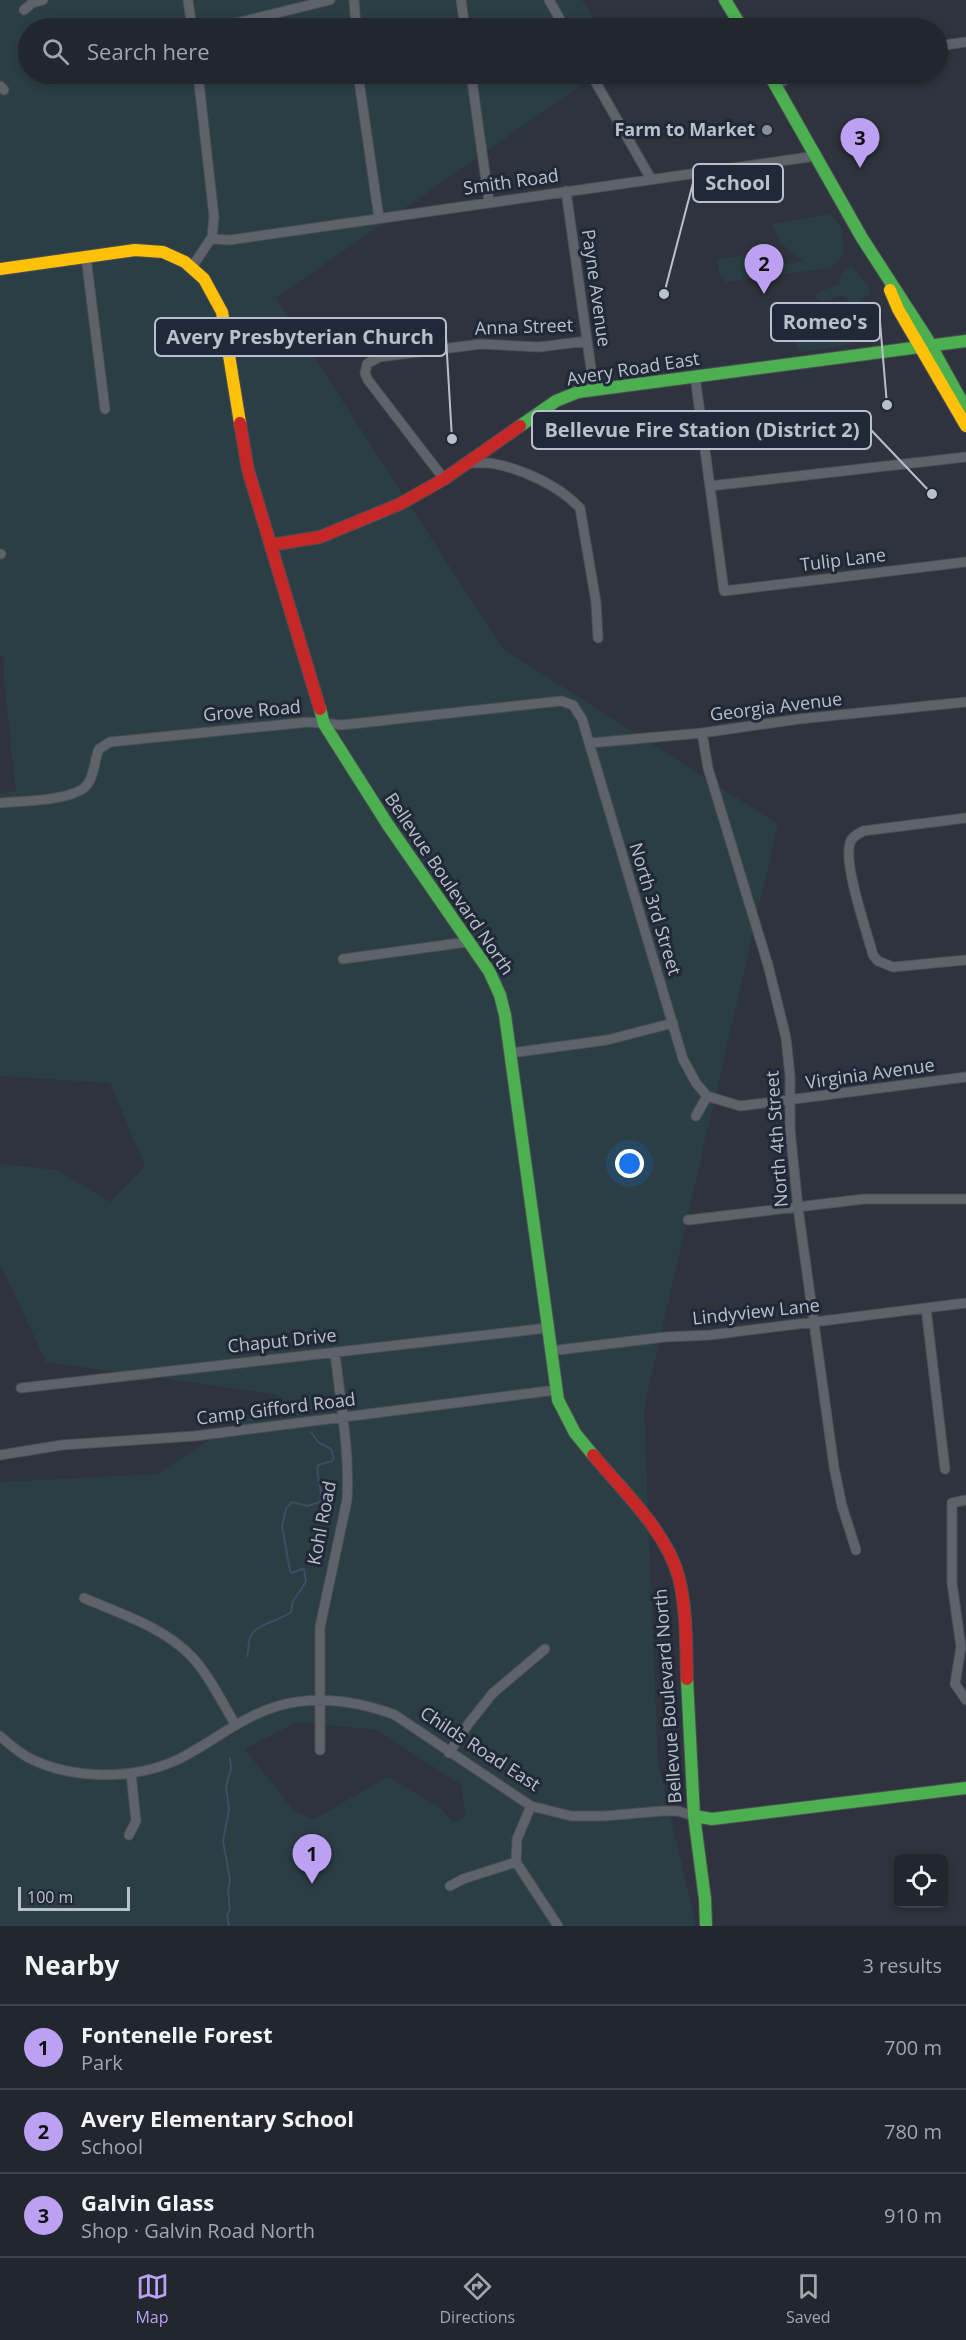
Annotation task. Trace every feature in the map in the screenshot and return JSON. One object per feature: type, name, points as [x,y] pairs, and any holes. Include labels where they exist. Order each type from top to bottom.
[{"type":"main road","points":[[725,0],[736,18]]},
{"type":"main road","points":[[776,85],[884,275],[898,309],[966,409]]},
{"type":"main road","name":"Bellevue Boulevard North","points":[[0,269],[150,250],[177,257],[192,267],[211,287],[222,312],[248,471],[324,724],[388,825],[489,971],[500,995],[511,1053],[550,1352],[562,1411],[575,1433],[660,1535],[674,1563],[684,1612],[694,1816],[705,1899],[706,1926]]},
{"type":"main road","name":"Avery Road East","points":[[271,545],[311,539],[338,531],[400,504],[444,479],[556,401],[569,395],[695,376],[966,341]]},
{"type":"main road","points":[[925,347],[966,426]]},
{"type":"main road","name":"Childs Road East","points":[[694,1816],[712,1819],[966,1788]]},
{"type":"street","points":[[24,10],[32,3],[43,0]]},
{"type":"street","points":[[188,0],[191,18]]},
{"type":"street","points":[[257,18],[330,0]]},
{"type":"street","points":[[354,0],[355,18]]},
{"type":"street","points":[[461,0],[464,18]]},
{"type":"street","points":[[549,0],[559,18]]},
{"type":"street","points":[[948,45],[966,42]]},
{"type":"street","points":[[192,267],[211,239],[214,217],[199,84]]},
{"type":"street","points":[[359,84],[379,218]]},
{"type":"street","points":[[472,84],[489,202]]},
{"type":"street","points":[[597,84],[651,179]]},
{"type":"street","name":"Smith Road","points":[[211,239],[230,240],[816,156]]},
{"type":"street","name":"Payne Avenue","points":[[566,191],[594,390]]},
{"type":"street","points":[[86,257],[105,409]]},
{"type":"street","name":"Anna Street","points":[[444,479],[368,380],[365,373],[367,364],[379,357],[481,344],[539,347],[587,341]]},
{"type":"street","points":[[695,376],[710,486],[966,457]]},
{"type":"street","points":[[467,463],[494,464],[523,473],[543,482],[572,500],[580,508],[596,602],[598,638]]},
{"type":"street","name":"Tulip Lane","points":[[710,486],[724,591],[966,562]]},
{"type":"street","name":"Grove Road","points":[[0,803],[68,795],[78,791],[87,786],[99,749],[110,742],[298,722],[342,725],[561,701],[573,705]]},
{"type":"street","name":"Georgia Avenue","points":[[590,743],[702,733],[799,719],[966,702]]},
{"type":"street","name":"North 3rd Street","points":[[573,705],[582,719],[590,743],[683,1059],[707,1096]]},
{"type":"street","name":"North 4th Street","points":[[702,733],[708,768],[768,965],[786,1038],[790,1129],[798,1208],[834,1467],[842,1506],[856,1550]]},
{"type":"street","points":[[966,818],[863,831],[854,836],[848,849],[848,859],[873,955],[878,961],[892,967],[966,960]]},
{"type":"street","points":[[343,959],[467,942]]},
{"type":"street","points":[[511,1053],[607,1040],[673,1023]]},
{"type":"street","name":"Virginia Avenue","points":[[707,1096],[740,1106],[966,1077]]},
{"type":"street","points":[[696,1116],[707,1096]]},
{"type":"street","points":[[688,1220],[864,1199],[966,1199]]},
{"type":"street","name":"Lindyview Lane","points":[[550,1352],[665,1337],[710,1335],[966,1303]]},
{"type":"street","points":[[926,1308],[945,1469]]},
{"type":"street","name":"Chaput Drive","points":[[21,1388],[547,1328]]},
{"type":"street","points":[[284,1346],[286,1357]]},
{"type":"street","name":"Kohl Road","points":[[320,1750],[319,1646],[322,1609],[347,1500],[348,1468],[335,1352]]},
{"type":"street","name":"Camp Gifford Road","points":[[0,1455],[62,1445],[184,1438],[556,1390]]},
{"type":"street","points":[[966,1500],[952,1503],[952,1583],[963,1665],[955,1684],[966,1700]]},
{"type":"street","points":[[84,1598],[148,1626],[183,1649],[206,1676],[235,1724]]},
{"type":"street","points":[[449,1753],[480,1708],[545,1649]]},
{"type":"street","name":"Childs Road East","points":[[0,1736],[30,1758],[57,1767],[100,1774],[130,1773],[177,1760],[235,1724],[276,1707],[319,1700],[359,1705],[395,1715],[531,1806],[571,1816],[678,1811],[694,1816]]},
{"type":"street","points":[[129,1835],[136,1821],[130,1773]]},
{"type":"street","points":[[531,1806],[517,1839],[516,1862],[558,1926]]},
{"type":"street","points":[[450,1886],[472,1876],[516,1862]]},
{"type":"green space","points":[[0,0],[582,0],[594,18],[18,18],[18,84],[583,84],[276,298],[503,649],[778,824],[644,1408],[658,1761],[696,1926],[0,1926],[0,1482],[157,1474],[278,1395],[46,1362],[0,1264],[0,1164],[58,1170],[110,1202],[145,1166],[110,1083],[0,1076],[0,793],[16,791],[4,681],[4,659],[0,655]],"holes":[[[297,1722],[377,1730],[461,1785],[465,1817],[453,1822],[438,1806],[388,1777],[314,1819],[294,1811],[245,1749]]]},
{"type":"green space","points":[[828,214],[838,222],[843,243],[843,256],[830,268],[725,282],[724,276],[720,277],[717,259],[760,253],[778,274],[777,265],[803,261],[784,246],[772,224]]},
{"type":"green space","points":[[852,267],[870,288],[869,295],[860,301],[866,336],[850,339],[850,345],[801,352],[797,348],[795,318],[814,315],[813,306],[844,301],[845,306],[848,299],[844,295],[822,301],[816,297],[818,292],[839,284],[841,273]]},
{"type":"waterway","points":[[247,1656],[249,1639],[253,1632],[291,1612],[293,1601],[306,1582],[304,1570],[292,1573],[290,1571],[282,1526],[286,1509],[292,1502],[307,1506],[320,1502],[318,1465],[332,1461],[334,1458],[331,1449],[318,1442],[311,1432]]},
{"type":"waterway","points":[[229,1926],[227,1914],[230,1910],[228,1891],[230,1880],[223,1841],[229,1810],[226,1786],[231,1769],[230,1758]]},
{"type":"traffic: fast","points":[[725,0],[736,18]]},
{"type":"traffic: fast","points":[[775,84],[862,238],[926,337],[966,409]]},
{"type":"traffic: fast","points":[[520,426],[556,401],[578,392],[966,341]]},
{"type":"traffic: fast","points":[[320,709],[324,724],[388,825],[489,971],[500,995],[505,1015],[558,1400],[575,1433],[593,1455]]},
{"type":"traffic: fast","points":[[687,1679],[694,1816],[705,1899],[706,1926]]},
{"type":"traffic: fast","points":[[694,1816],[712,1819],[966,1788]]},
{"type":"traffic: slow","points":[[0,269],[135,250],[163,252],[185,262],[204,279],[222,312],[240,423]]},
{"type":"traffic: slow","points":[[890,290],[898,309],[966,426]]},
{"type":"traffic: jam","points":[[240,423],[248,470],[320,709]]},
{"type":"traffic: jam","points":[[271,545],[320,537],[400,504],[444,479],[520,426]]},
{"type":"traffic: jam","points":[[593,1455],[643,1513],[665,1544],[673,1561],[679,1578],[686,1628],[687,1679]]},
{"type":"place","name":"Farm to Market","points":[[767,130]]},
{"type":"place","name":"Galvin Glass","points":[[860,168]]},
{"type":"place","name":"School","points":[[664,294]]},
{"type":"place","name":"Avery Elementary School","points":[[764,294]]},
{"type":"place","name":"Romeo's","points":[[887,405]]},
{"type":"place","name":"Avery Presbyterian Church","points":[[452,439]]},
{"type":"place","name":"Bellevue Fire Station (District 2)","points":[[932,494]]},
{"type":"place","name":"Fontenelle Forest","points":[[312,1884]]}]
